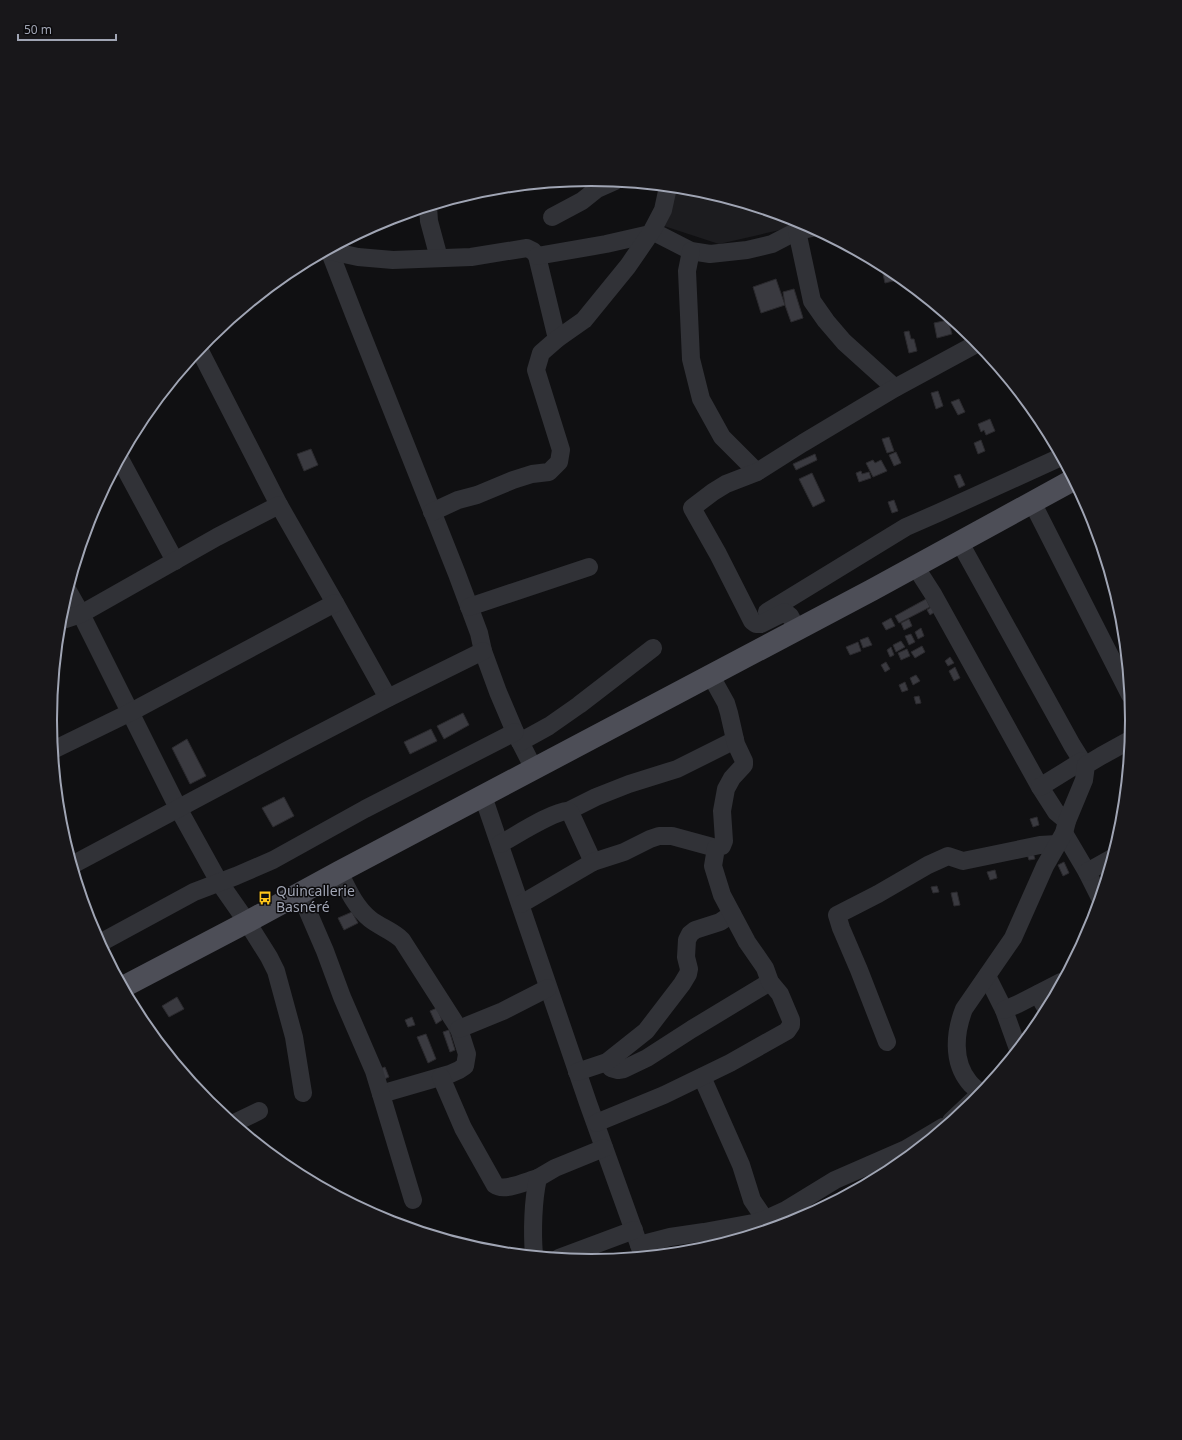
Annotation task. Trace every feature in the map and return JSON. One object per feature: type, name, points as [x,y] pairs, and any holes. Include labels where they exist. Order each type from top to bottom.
[{"type":"main road","points":[[128,985],[710,676],[1069,482]]},
{"type":"street","points":[[552,217],[582,201],[597,189],[603,186]]},
{"type":"street","points":[[432,512],[458,500],[477,495],[513,480],[532,474],[549,472],[559,462],[561,450],[536,370],[541,353],[557,338],[584,320],[628,266],[651,232],[663,210],[667,192]]},
{"type":"street","points":[[429,211],[439,258]]},
{"type":"street","points":[[537,256],[606,244],[651,232],[691,252],[710,254],[747,250],[772,244],[803,231]]},
{"type":"street","points":[[805,231],[812,301],[826,321],[844,342],[895,388]]},
{"type":"street","points":[[336,252],[358,257],[393,260],[471,256],[527,248],[533,251],[537,256],[557,338]]},
{"type":"street","points":[[691,252],[687,271],[691,359],[701,399],[722,437],[756,472]]},
{"type":"street","points":[[331,254],[457,574],[479,633],[483,651],[498,692],[534,769]]},
{"type":"street","points":[[797,629],[790,616],[785,612],[761,624],[756,624],[752,621],[718,554],[692,508],[726,484],[756,472],[895,388],[973,346]]},
{"type":"street","points":[[202,355],[279,505],[388,698]]},
{"type":"street","points":[[752,621],[906,527],[1056,459]]},
{"type":"street","points":[[123,464],[175,561]]},
{"type":"street","points":[[1032,502],[1124,683]]},
{"type":"street","points":[[67,619],[81,614],[279,505]]},
{"type":"street","points":[[959,541],[1084,763],[1084,780],[1063,833],[1013,938],[964,1009],[959,1021],[957,1056],[962,1070],[969,1082],[977,1088]]},
{"type":"street","points":[[915,566],[933,594],[1040,787],[1056,812],[1063,833],[1087,872],[1097,892]]},
{"type":"street","points":[[469,607],[589,567]]},
{"type":"street","points":[[71,597],[131,712],[178,808],[219,882],[269,956],[276,971],[294,1037],[303,1093]]},
{"type":"street","points":[[58,748],[131,712],[335,602]]},
{"type":"street","points":[[105,940],[194,892],[273,860],[365,809],[518,737],[549,726],[579,705],[653,648]]},
{"type":"street","points":[[76,863],[388,698],[483,651]]},
{"type":"street","points":[[521,904],[594,862],[624,852],[650,838],[672,836],[716,848],[722,846],[724,841],[722,811],[726,789],[732,778],[744,765],[743,757],[735,740],[726,703],[710,676]]},
{"type":"street","points":[[500,844],[561,812],[568,811],[596,797],[629,784],[677,769],[735,740]]},
{"type":"street","points":[[1040,787],[1124,743]]},
{"type":"street","points":[[483,796],[577,1072],[639,1244]]},
{"type":"street","points":[[568,811],[570,812],[594,862]]},
{"type":"street","points":[[887,1042],[859,970],[840,928],[837,915],[878,894],[928,865],[948,856],[963,861],[1040,845],[1063,833]]},
{"type":"street","points":[[596,1123],[664,1095],[730,1063],[788,1029],[791,1023],[780,994],[770,982],[765,968],[747,942],[722,895],[714,873],[713,861],[716,848]]},
{"type":"street","points":[[1087,872],[1106,861]]},
{"type":"street","points":[[339,872],[351,895],[369,919],[402,940],[459,1029],[467,1054],[465,1066],[459,1070],[441,1077],[381,1094]]},
{"type":"street","points":[[300,893],[374,1071],[413,1200]]},
{"type":"street","points":[[577,1072],[607,1062],[646,1031],[682,984],[689,969],[686,954],[687,940],[690,934],[695,930],[720,922],[732,914]]},
{"type":"street","points":[[987,976],[1004,1010],[1016,1044]]},
{"type":"street","points":[[607,1062],[611,1068],[618,1070],[647,1058],[770,982]]},
{"type":"street","points":[[1004,1010],[1054,986]]},
{"type":"street","points":[[459,1029],[503,1011],[548,988]]},
{"type":"street","points":[[1038,994],[1043,1003]]},
{"type":"street","points":[[441,1077],[463,1128],[495,1185],[500,1188],[538,1178],[554,1168],[604,1148]]},
{"type":"street","points":[[702,1077],[741,1165],[752,1200],[767,1224]]},
{"type":"street","points":[[239,1121],[259,1111]]},
{"type":"street","points":[[584,1254],[704,1232],[740,1232],[767,1224],[786,1210],[835,1180],[906,1149],[920,1141]]},
{"type":"street","points":[[534,1250],[536,1187],[538,1178]]},
{"type":"shaded area","points":[[670,192],[695,196],[729,204],[763,214],[794,227],[719,244],[664,226]]},
{"type":"building","points":[[884,274],[894,281],[885,283]]},
{"type":"building","points":[[776,279],[785,305],[761,313],[753,287]]},
{"type":"building","points":[[794,289],[803,318],[791,322],[785,305],[783,292]]},
{"type":"building","points":[[945,321],[949,325],[952,334],[937,338],[934,323]]},
{"type":"building","points":[[909,331],[911,339],[914,339],[917,351],[909,353],[904,332]]},
{"type":"building","points":[[938,391],[943,406],[936,409],[931,393]]},
{"type":"building","points":[[959,399],[965,412],[958,415],[951,402]]},
{"type":"building","points":[[990,419],[995,431],[986,435],[984,430],[981,432],[978,424]]},
{"type":"building","points":[[889,437],[894,451],[887,453],[882,439]]},
{"type":"building","points":[[981,440],[985,451],[978,454],[974,443]]},
{"type":"building","points":[[311,449],[318,465],[304,471],[297,454]]},
{"type":"building","points":[[896,452],[901,463],[894,466],[889,455]]},
{"type":"building","points":[[815,454],[817,460],[796,470],[793,464]]},
{"type":"building","points":[[873,460],[875,463],[881,460],[887,471],[873,477],[866,463]]},
{"type":"building","points":[[861,471],[862,474],[869,472],[871,478],[859,482],[856,473]]},
{"type":"building","points":[[812,473],[825,501],[813,507],[799,479]]},
{"type":"building","points":[[960,474],[965,485],[959,488],[954,476]]},
{"type":"building","points":[[894,500],[898,511],[892,513],[888,502]]},
{"type":"building","points":[[926,599],[930,607],[899,623],[895,616]]},
{"type":"building","points":[[933,606],[936,611],[930,615],[927,610]]},
{"type":"building","points":[[891,618],[895,626],[886,630],[882,623]]},
{"type":"building","points":[[909,619],[912,626],[904,630],[901,623]]},
{"type":"building","points":[[921,628],[924,636],[918,639],[915,632]]},
{"type":"building","points":[[911,634],[915,642],[909,645],[905,636]]},
{"type":"building","points":[[868,637],[872,645],[863,648],[860,640]]},
{"type":"building","points":[[901,641],[905,647],[896,652],[893,645]]},
{"type":"building","points":[[858,642],[861,651],[850,655],[846,647]]},
{"type":"building","points":[[922,646],[925,652],[915,658],[911,652]]},
{"type":"building","points":[[891,647],[894,655],[890,657],[887,650]]},
{"type":"building","points":[[907,649],[910,656],[901,660],[898,653]]},
{"type":"building","points":[[950,657],[954,663],[948,666],[945,661]]},
{"type":"building","points":[[886,662],[890,669],[885,672],[881,665]]},
{"type":"building","points":[[955,667],[960,678],[954,681],[949,671]]},
{"type":"building","points":[[916,675],[920,681],[913,685],[910,678]]},
{"type":"building","points":[[905,682],[908,690],[902,692],[899,685]]},
{"type":"building","points":[[919,696],[921,703],[916,704],[914,697]]},
{"type":"building","points":[[463,713],[469,725],[444,739],[437,726]]},
{"type":"building","points":[[431,729],[437,741],[410,754],[404,742]]},
{"type":"building","points":[[187,739],[206,776],[190,784],[172,748]]},
{"type":"building","points":[[284,797],[294,816],[273,827],[262,808]]},
{"type":"building","points":[[1037,817],[1039,825],[1033,827],[1030,819]]},
{"type":"building","points":[[1033,853],[1035,859],[1029,860],[1027,854]]},
{"type":"building","points":[[1064,862],[1069,873],[1063,876],[1058,865]]},
{"type":"building","points":[[995,870],[997,878],[990,880],[987,872]]},
{"type":"building","points":[[937,886],[939,892],[933,893],[931,887]]},
{"type":"building","points":[[957,892],[960,905],[954,906],[951,893]]},
{"type":"building","points":[[352,912],[358,923],[344,930],[338,918]]},
{"type":"building","points":[[177,997],[184,1009],[169,1017],[162,1006]]},
{"type":"building","points":[[437,1008],[442,1020],[436,1024],[430,1011]]},
{"type":"building","points":[[412,1017],[415,1025],[408,1027],[405,1020]]},
{"type":"building","points":[[449,1030],[455,1050],[450,1052],[443,1032]]},
{"type":"building","points":[[426,1034],[436,1059],[428,1063],[417,1037]]},
{"type":"building","points":[[385,1067],[389,1077],[382,1080],[377,1070]]},
{"type":"place","name":"Quincallerie Basnéré","points":[[265,898]]}]
